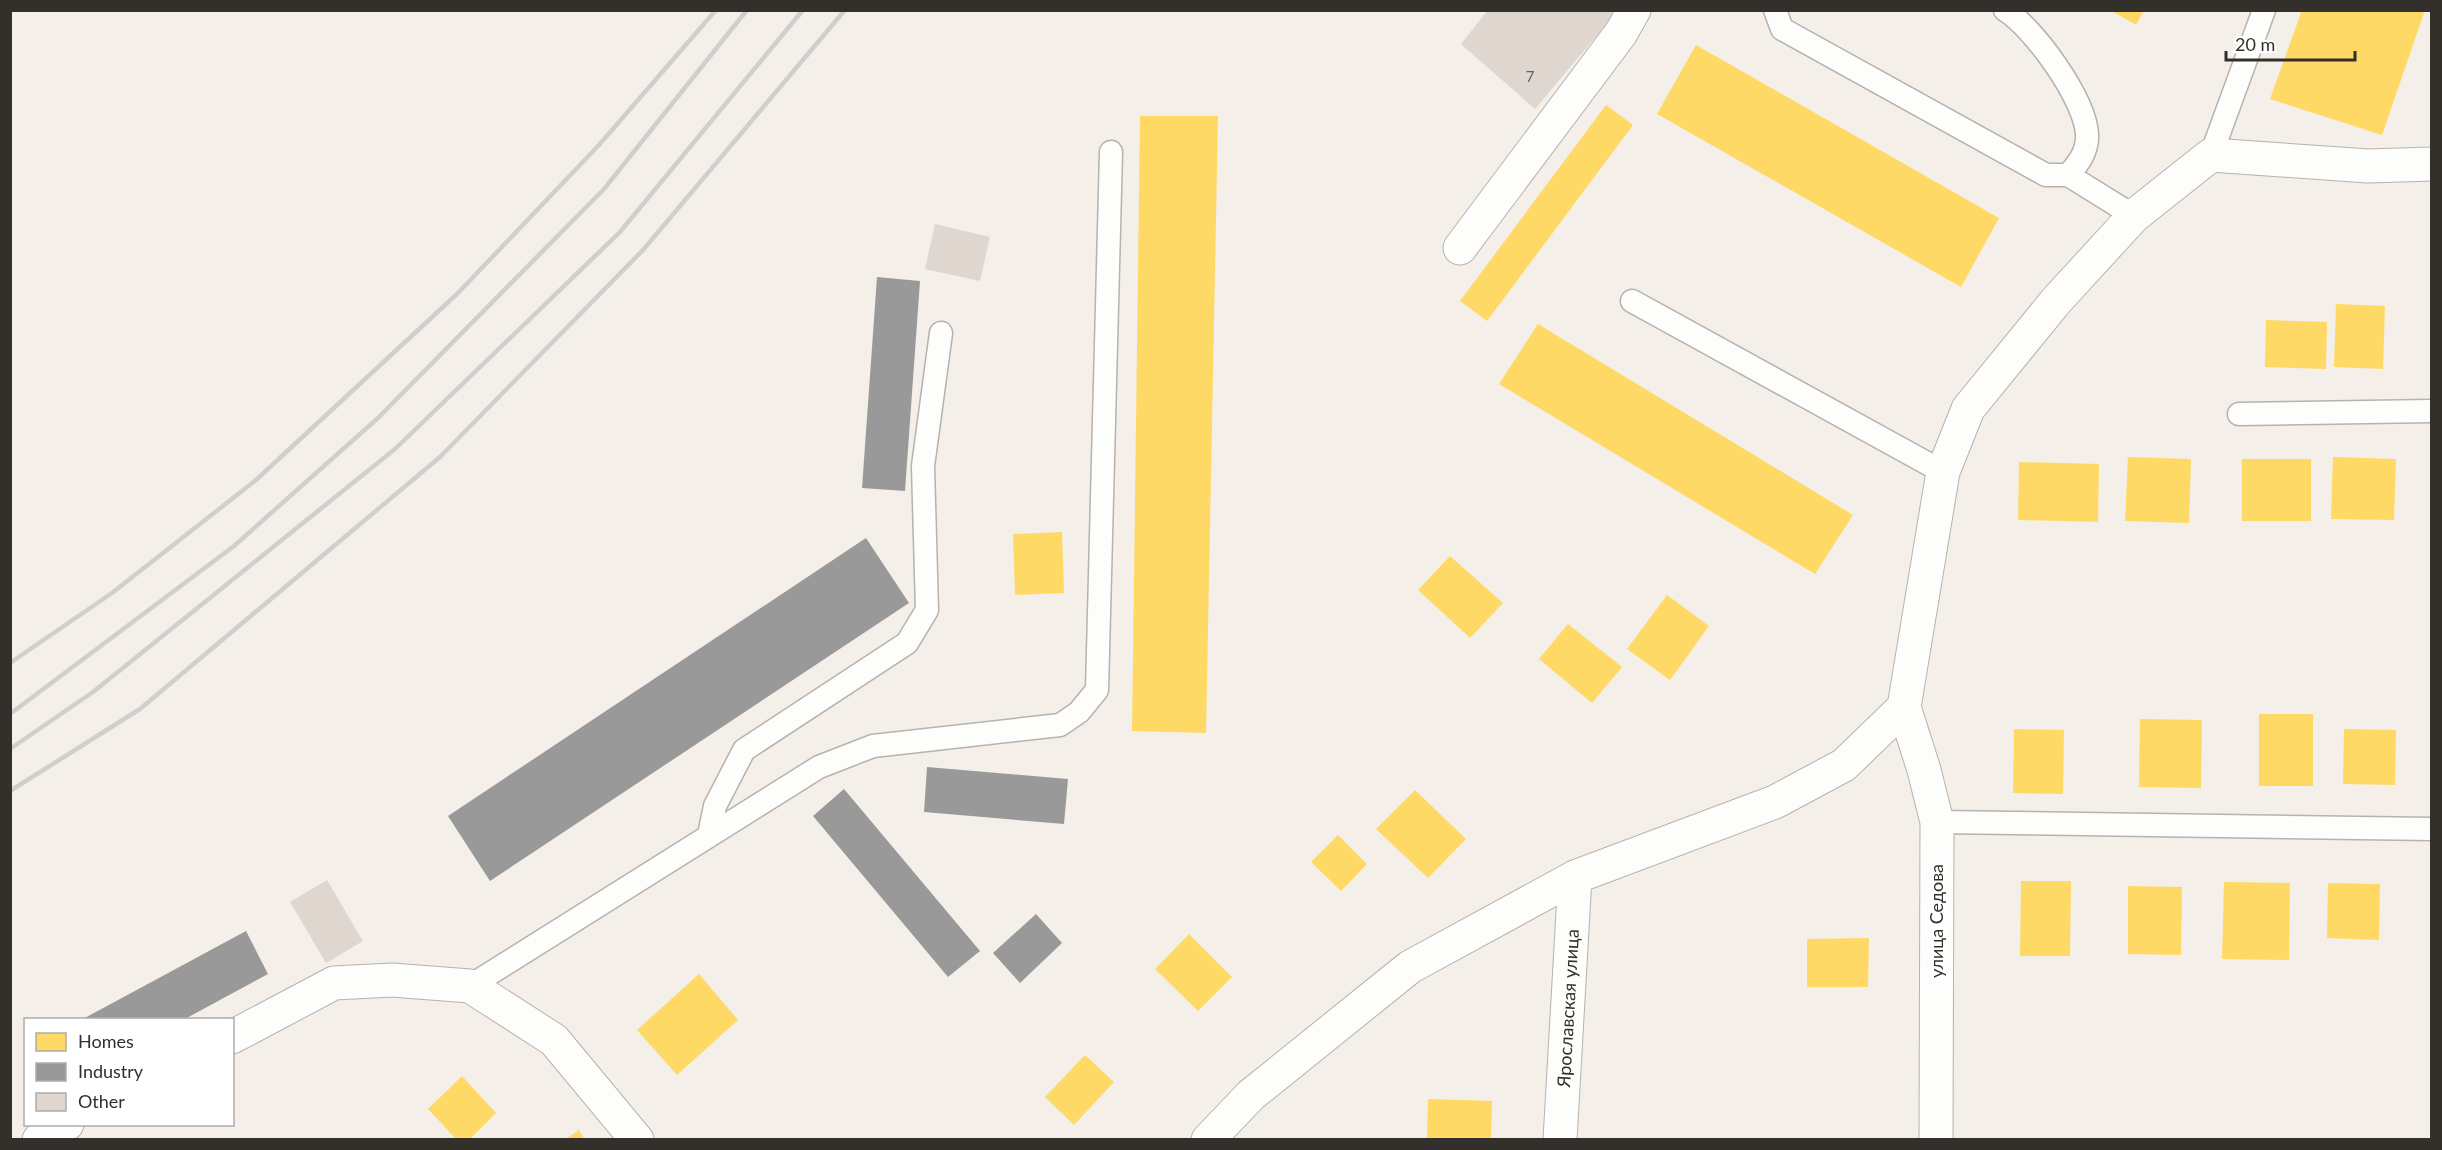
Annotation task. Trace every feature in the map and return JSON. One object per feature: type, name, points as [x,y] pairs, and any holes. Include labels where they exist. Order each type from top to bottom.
[{"type":"street","points":[[1460,248],[1621,33],[1634,10]]},
{"type":"street","points":[[1208,1140],[1251,1095],[1410,967],[1575,877],[1775,802],[1844,765],[1904,707],[1943,472],[1968,409],[2056,301],[2134,216],[2211,155],[2367,166],[2432,164]]},
{"type":"street","name":"улица Седова","points":[[1904,707],[1924,770],[1937,822],[1936,1140]]},
{"type":"street","name":"Ярославская улица","points":[[1560,1140],[1575,877]]},
{"type":"street","points":[[234,1036],[334,983],[392,980],[470,986],[554,1040],[637,1140]]},
{"type":"street","points":[[39,1140],[65,1126]]},
{"type":"lane","points":[[1775,10],[1782,29],[2046,176],[2068,175],[2134,216]]},
{"type":"lane","points":[[2006,10],[2020,19],[2065,80],[2079,107],[2087,134],[2082,159],[2068,175]]},
{"type":"lane","points":[[2211,155],[2264,10]]},
{"type":"lane","points":[[470,986],[819,767],[873,746],[1060,725],[1079,712],[1097,690],[1111,152]]},
{"type":"lane","points":[[1632,301],[1943,472]]},
{"type":"lane","points":[[709,835],[715,806],[744,750],[906,644],[927,610],[922,466],[941,333]]},
{"type":"lane","points":[[2239,414],[2432,411]]},
{"type":"lane","points":[[1937,822],[2432,829]]},
{"type":"building: Homes","points":[[2110,10],[2144,10],[2136,25]]},
{"type":"building: Homes","points":[[2302,10],[2425,10],[2382,135],[2270,99]]},
{"type":"building: Homes","points":[[1696,45],[1999,218],[1961,287],[1657,114]]},
{"type":"building: Homes","points":[[1606,105],[1633,125],[1487,321],[1460,301]]},
{"type":"building: Homes","points":[[1140,116],[1218,116],[1206,733],[1132,731]]},
{"type":"building: Homes","points":[[2336,304],[2385,306],[2383,369],[2334,367]]},
{"type":"building: Homes","points":[[2266,320],[2327,322],[2326,369],[2265,367]]},
{"type":"building: Homes","points":[[1538,324],[1853,515],[1815,574],[1499,384]]},
{"type":"building: Homes","points":[[2128,457],[2191,459],[2189,523],[2125,521]]},
{"type":"building: Homes","points":[[2333,457],[2396,459],[2394,520],[2331,519]]},
{"type":"building: Homes","points":[[2242,459],[2311,459],[2311,521],[2242,521]]},
{"type":"building: Homes","points":[[2019,462],[2099,464],[2098,522],[2018,520]]},
{"type":"building: Homes","points":[[1062,532],[1064,593],[1015,595],[1013,534]]},
{"type":"building: Homes","points":[[1450,556],[1503,603],[1470,638],[1418,590]]},
{"type":"building: Homes","points":[[1667,595],[1709,626],[1670,680],[1627,649]]},
{"type":"building: Homes","points":[[1568,624],[1622,667],[1592,703],[1539,659]]},
{"type":"building: Homes","points":[[2259,714],[2313,714],[2313,786],[2259,786]]},
{"type":"building: Homes","points":[[2140,719],[2202,720],[2201,788],[2139,787]]},
{"type":"building: Homes","points":[[2014,729],[2064,730],[2063,794],[2013,793]]},
{"type":"building: Homes","points":[[2344,729],[2396,730],[2395,785],[2343,784]]},
{"type":"building: Homes","points":[[1415,790],[1466,839],[1428,878],[1376,829]]},
{"type":"building: Homes","points":[[1338,835],[1367,864],[1341,891],[1311,862]]},
{"type":"building: Homes","points":[[2021,881],[2071,881],[2070,956],[2020,956]]},
{"type":"building: Homes","points":[[2224,882],[2290,883],[2289,960],[2222,959]]},
{"type":"building: Homes","points":[[2328,883],[2380,884],[2379,940],[2327,938]]},
{"type":"building: Homes","points":[[2128,886],[2182,887],[2181,955],[2128,954]]},
{"type":"building: Homes","points":[[1189,934],[1232,977],[1198,1011],[1155,969]]},
{"type":"building: Homes","points":[[1869,938],[1868,987],[1807,987],[1807,939]]},
{"type":"building: Homes","points":[[699,974],[738,1020],[677,1075],[637,1030]]},
{"type":"building: Homes","points":[[1085,1055],[1114,1082],[1074,1125],[1045,1097]]},
{"type":"building: Homes","points":[[462,1076],[496,1113],[469,1140],[457,1140],[428,1109]]},
{"type":"building: Homes","points":[[1428,1099],[1492,1101],[1491,1140],[1427,1140]]},
{"type":"building: Homes","points":[[579,1130],[585,1140],[564,1140]]},
{"type":"building: Industry","points":[[877,277],[920,281],[905,491],[862,488]]},
{"type":"building: Industry","points":[[866,538],[909,603],[490,881],[448,816]]},
{"type":"building: Industry","points":[[927,767],[1068,779],[1064,824],[924,812]]},
{"type":"building: Industry","points":[[844,789],[980,951],[948,977],[813,816]]},
{"type":"building: Industry","points":[[1036,914],[1062,943],[1020,983],[993,953]]},
{"type":"building: Industry","points":[[246,931],[268,974],[187,1018],[85,1018]]},
{"type":"building: Other","points":[[1488,10],[1609,10],[1614,15],[1535,109],[1461,44]]},
{"type":"building: Other","points":[[935,224],[990,237],[980,281],[925,269]]},
{"type":"building: Other","points":[[327,880],[363,941],[326,963],[290,902]]},
{"type":"railway","points":[[10,663],[112,593],[256,480],[457,294],[599,145],[716,10]]},
{"type":"railway","points":[[10,714],[234,546],[378,418],[604,189],[747,10]]},
{"type":"railway","points":[[10,749],[93,692],[395,449],[620,232],[803,10]]},
{"type":"railway","points":[[10,791],[140,709],[440,457],[643,250],[845,10]]}]
